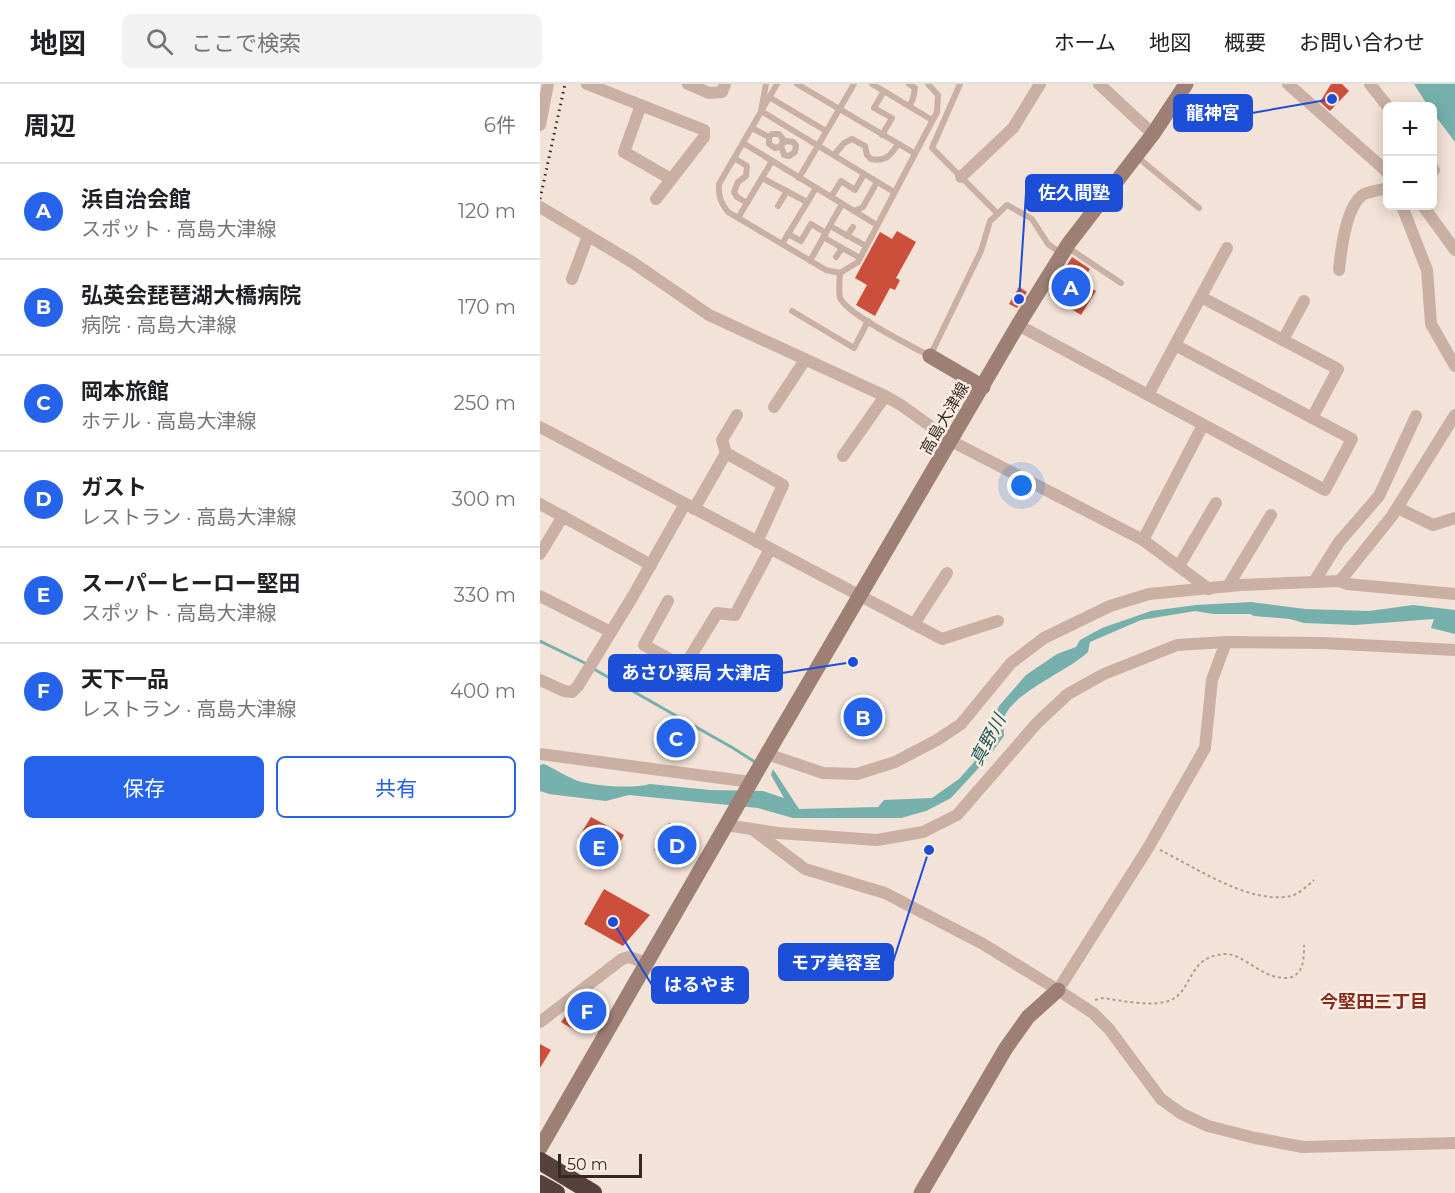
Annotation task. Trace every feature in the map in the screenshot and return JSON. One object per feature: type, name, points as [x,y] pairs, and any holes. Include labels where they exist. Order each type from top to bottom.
[{"type":"highway","points":[[540,1161],[593,1193]]},
{"type":"highway","points":[[540,1184],[556,1193]]},
{"type":"main road","name":"高島大津線","points":[[728,822],[1018,326],[1087,218],[1153,134],[1186,84]]},
{"type":"main road","points":[[930,357],[983,387]]},
{"type":"main road","points":[[540,1148],[728,822]]},
{"type":"main road","points":[[921,1193],[1006,1048],[1028,1017],[1058,990]]},
{"type":"street","points":[[540,125],[548,84]]},
{"type":"street","points":[[587,84],[704,130],[704,137],[656,199]]},
{"type":"street","points":[[688,84],[709,93],[722,92],[725,84]]},
{"type":"street","points":[[961,177],[1013,128],[1040,84]]},
{"type":"street","points":[[1099,84],[1153,134]]},
{"type":"street","points":[[1288,84],[1383,168]]},
{"type":"street","points":[[1370,84],[1384,102]]},
{"type":"street","points":[[641,105],[624,152],[671,178]]},
{"type":"street","points":[[1340,270],[1341,247],[1356,201],[1365,194],[1383,189]]},
{"type":"street","points":[[540,207],[632,262],[709,315],[885,396],[951,441],[1143,540],[1209,589]]},
{"type":"street","points":[[1404,210],[1427,270],[1431,324],[1455,366]]},
{"type":"street","points":[[1426,210],[1455,250]]},
{"type":"street","points":[[572,279],[588,236]]},
{"type":"street","points":[[1148,395],[1227,248]]},
{"type":"street","points":[[1201,297],[1338,369],[1312,418]]},
{"type":"street","points":[[1282,340],[1304,301]]},
{"type":"street","points":[[1018,326],[1325,490],[1352,439],[1175,345]]},
{"type":"street","points":[[774,407],[805,360]]},
{"type":"street","points":[[843,456],[885,396]]},
{"type":"street","points":[[540,680],[564,691],[572,692],[578,686],[651,565],[726,453],[723,440],[737,415]]},
{"type":"street","points":[[1340,581],[1398,507],[1455,415]]},
{"type":"street","points":[[1314,582],[1339,542],[1379,496],[1416,416]]},
{"type":"street","points":[[1143,540],[1203,425]]},
{"type":"street","points":[[540,427],[942,639],[998,621]]},
{"type":"street","points":[[726,453],[783,485],[757,542]]},
{"type":"street","points":[[1179,566],[1216,503]]},
{"type":"street","points":[[540,504],[651,565]]},
{"type":"street","points":[[1398,507],[1433,525],[1455,518]]},
{"type":"street","points":[[1228,586],[1271,515]]},
{"type":"street","points":[[540,554],[563,516]]},
{"type":"street","points":[[668,601],[645,645],[684,667],[717,613],[735,615],[770,549]]},
{"type":"street","points":[[914,624],[946,573]]},
{"type":"street","points":[[767,754],[823,774],[857,774],[895,762],[937,740],[961,724],[1011,663],[1044,638],[1110,606],[1149,594],[1228,586],[1340,581],[1347,584],[1455,594]]},
{"type":"street","points":[[540,596],[610,632]]},
{"type":"street","points":[[728,822],[778,833],[876,840],[923,832],[957,815],[1036,723],[1068,694],[1104,674],[1177,645],[1226,642],[1323,643],[1455,650]]},
{"type":"street","points":[[1058,990],[1148,848],[1205,748],[1212,680],[1226,642]]},
{"type":"street","points":[[540,754],[751,782]]},
{"type":"street","points":[[752,829],[805,869],[885,892],[983,944],[1093,1013],[1109,1029],[1161,1099],[1182,1114],[1209,1126],[1303,1147],[1455,1143]]},
{"type":"street","points":[[540,1022],[622,959],[629,957],[647,963]]},
{"type":"lane","points":[[761,111],[766,84]]},
{"type":"lane","points":[[777,84],[719,184],[718,193],[728,212],[826,270],[840,273],[858,262],[937,112],[938,95],[928,84]]},
{"type":"lane","points":[[799,178],[854,84]]},
{"type":"lane","points":[[872,84],[932,120]]},
{"type":"lane","points":[[909,84],[915,88],[915,93],[909,106]]},
{"type":"lane","points":[[960,84],[932,148],[998,214]]},
{"type":"lane","points":[[800,85],[914,153]]},
{"type":"lane","points":[[882,135],[892,118],[874,108],[884,91]]},
{"type":"lane","points":[[769,98],[826,131]]},
{"type":"lane","points":[[761,111],[894,192]]},
{"type":"lane","points":[[752,128],[769,137]]},
{"type":"lane","points":[[769,137],[772,134],[779,134],[783,139],[782,145],[784,155],[789,156],[795,152],[796,146],[793,142],[789,141],[782,145],[772,147],[769,137]]},
{"type":"lane","points":[[834,155],[844,143],[852,140],[865,146],[867,155],[871,159],[885,159],[891,155],[898,144]]},
{"type":"lane","points":[[743,143],[877,225]]},
{"type":"lane","points":[[795,152],[809,161]]},
{"type":"lane","points":[[1136,156],[1199,208]]},
{"type":"lane","points":[[734,158],[747,166],[746,176],[738,182],[734,192],[737,197],[747,203]]},
{"type":"lane","points":[[738,218],[772,161]]},
{"type":"lane","points":[[831,197],[841,181],[855,190],[864,174]]},
{"type":"lane","points":[[762,178],[807,202]]},
{"type":"lane","points":[[854,212],[862,207],[877,182]]},
{"type":"lane","points":[[782,244],[816,188]]},
{"type":"lane","points":[[778,206],[786,191]]},
{"type":"lane","points":[[810,261],[842,204]]},
{"type":"lane","points":[[840,273],[840,297],[845,306],[930,357],[981,251],[990,221],[1008,205],[1032,219],[1048,244],[1065,251],[1120,283]]},
{"type":"lane","points":[[788,234],[801,241],[811,224],[842,248],[860,258]]},
{"type":"lane","points":[[830,226],[866,246]]},
{"type":"lane","points":[[847,236],[853,227]]},
{"type":"lane","points":[[836,257],[842,248]]},
{"type":"lane","points":[[792,311],[854,348],[868,321]]},
{"type":"path","points":[[1148,848],[1157,849],[1227,885],[1271,897],[1293,896],[1314,880]]},
{"type":"path","points":[[1083,1007],[1091,1001],[1102,998],[1140,1003],[1158,1003],[1172,999],[1199,963],[1212,955],[1230,954],[1275,978],[1291,977],[1301,971],[1304,945]]},
{"type":"water","points":[[1414,84],[1455,84],[1455,142],[1437,118],[1437,102],[1425,102]]},
{"type":"water","name":"真野川","points":[[1251,602],[1305,609],[1369,611],[1413,605],[1455,610],[1455,634],[1431,628],[1434,619],[1355,625],[1304,623],[1250,614],[1213,614],[1195,611],[1141,620],[1090,642],[1088,652],[1019,699],[1004,717],[1004,736],[986,760],[951,798],[926,811],[901,818],[793,818],[758,808],[629,795],[606,801],[540,791],[540,765],[544,764],[578,781],[594,784],[624,787],[650,784],[710,790],[763,791],[784,798],[771,775],[773,769],[799,809],[878,807],[884,800],[932,798],[959,779],[974,762],[999,706],[1026,675],[1057,654],[1076,647],[1080,640],[1102,628],[1151,611],[1196,605]]},
{"type":"building","points":[[1331,84],[1342,84],[1349,91],[1330,111],[1320,102]]},
{"type":"building","points":[[897,231],[916,242],[896,278],[900,280],[895,290],[890,288],[875,316],[856,305],[867,285],[855,278],[880,232],[892,239]]},
{"type":"building","points":[[1072,257],[1090,269],[1081,283],[1096,291],[1081,315],[1049,295]]},
{"type":"building","points":[[1019,287],[1027,292],[1017,308],[1009,304]]},
{"type":"building","points":[[591,817],[624,835],[606,868],[577,852],[584,842],[578,838]]},
{"type":"building","points":[[669,823],[699,840],[684,867],[654,850]]},
{"type":"building","points":[[604,889],[650,915],[623,946],[584,924]]},
{"type":"building","points":[[587,998],[605,1007],[595,1028],[583,1021],[576,1031],[561,1022],[566,1015]]},
{"type":"building","points":[[540,1044],[551,1050],[540,1068]]},
{"type":"waterway","points":[[540,641],[587,664]]},
{"type":"waterway","points":[[592,668],[755,762]]},
{"type":"railway","points":[[540,199],[565,84]]},
{"type":"place","name":"龍神宮","points":[[1332,99]]},
{"type":"place","name":"浜自治会館","points":[[1071,287]]},
{"type":"place","name":"佐久間塾","points":[[1019,299]]},
{"type":"place","name":"あさひ薬局 大津店","points":[[853,662]]},
{"type":"place","name":"弘英会琵琶湖大橋病院","points":[[863,717]]},
{"type":"place","name":"岡本旅館","points":[[676,738]]},
{"type":"place","name":"ガスト","points":[[677,845]]},
{"type":"place","name":"スーパーヒーロー堅田","points":[[599,847]]},
{"type":"place","name":"モア美容室","points":[[929,850]]},
{"type":"place","name":"はるやま","points":[[613,922]]},
{"type":"place","name":"天下一品","points":[[587,1011]]},
{"type":"district","name":"今堅田三丁目","points":[[1374,1002]]}]
